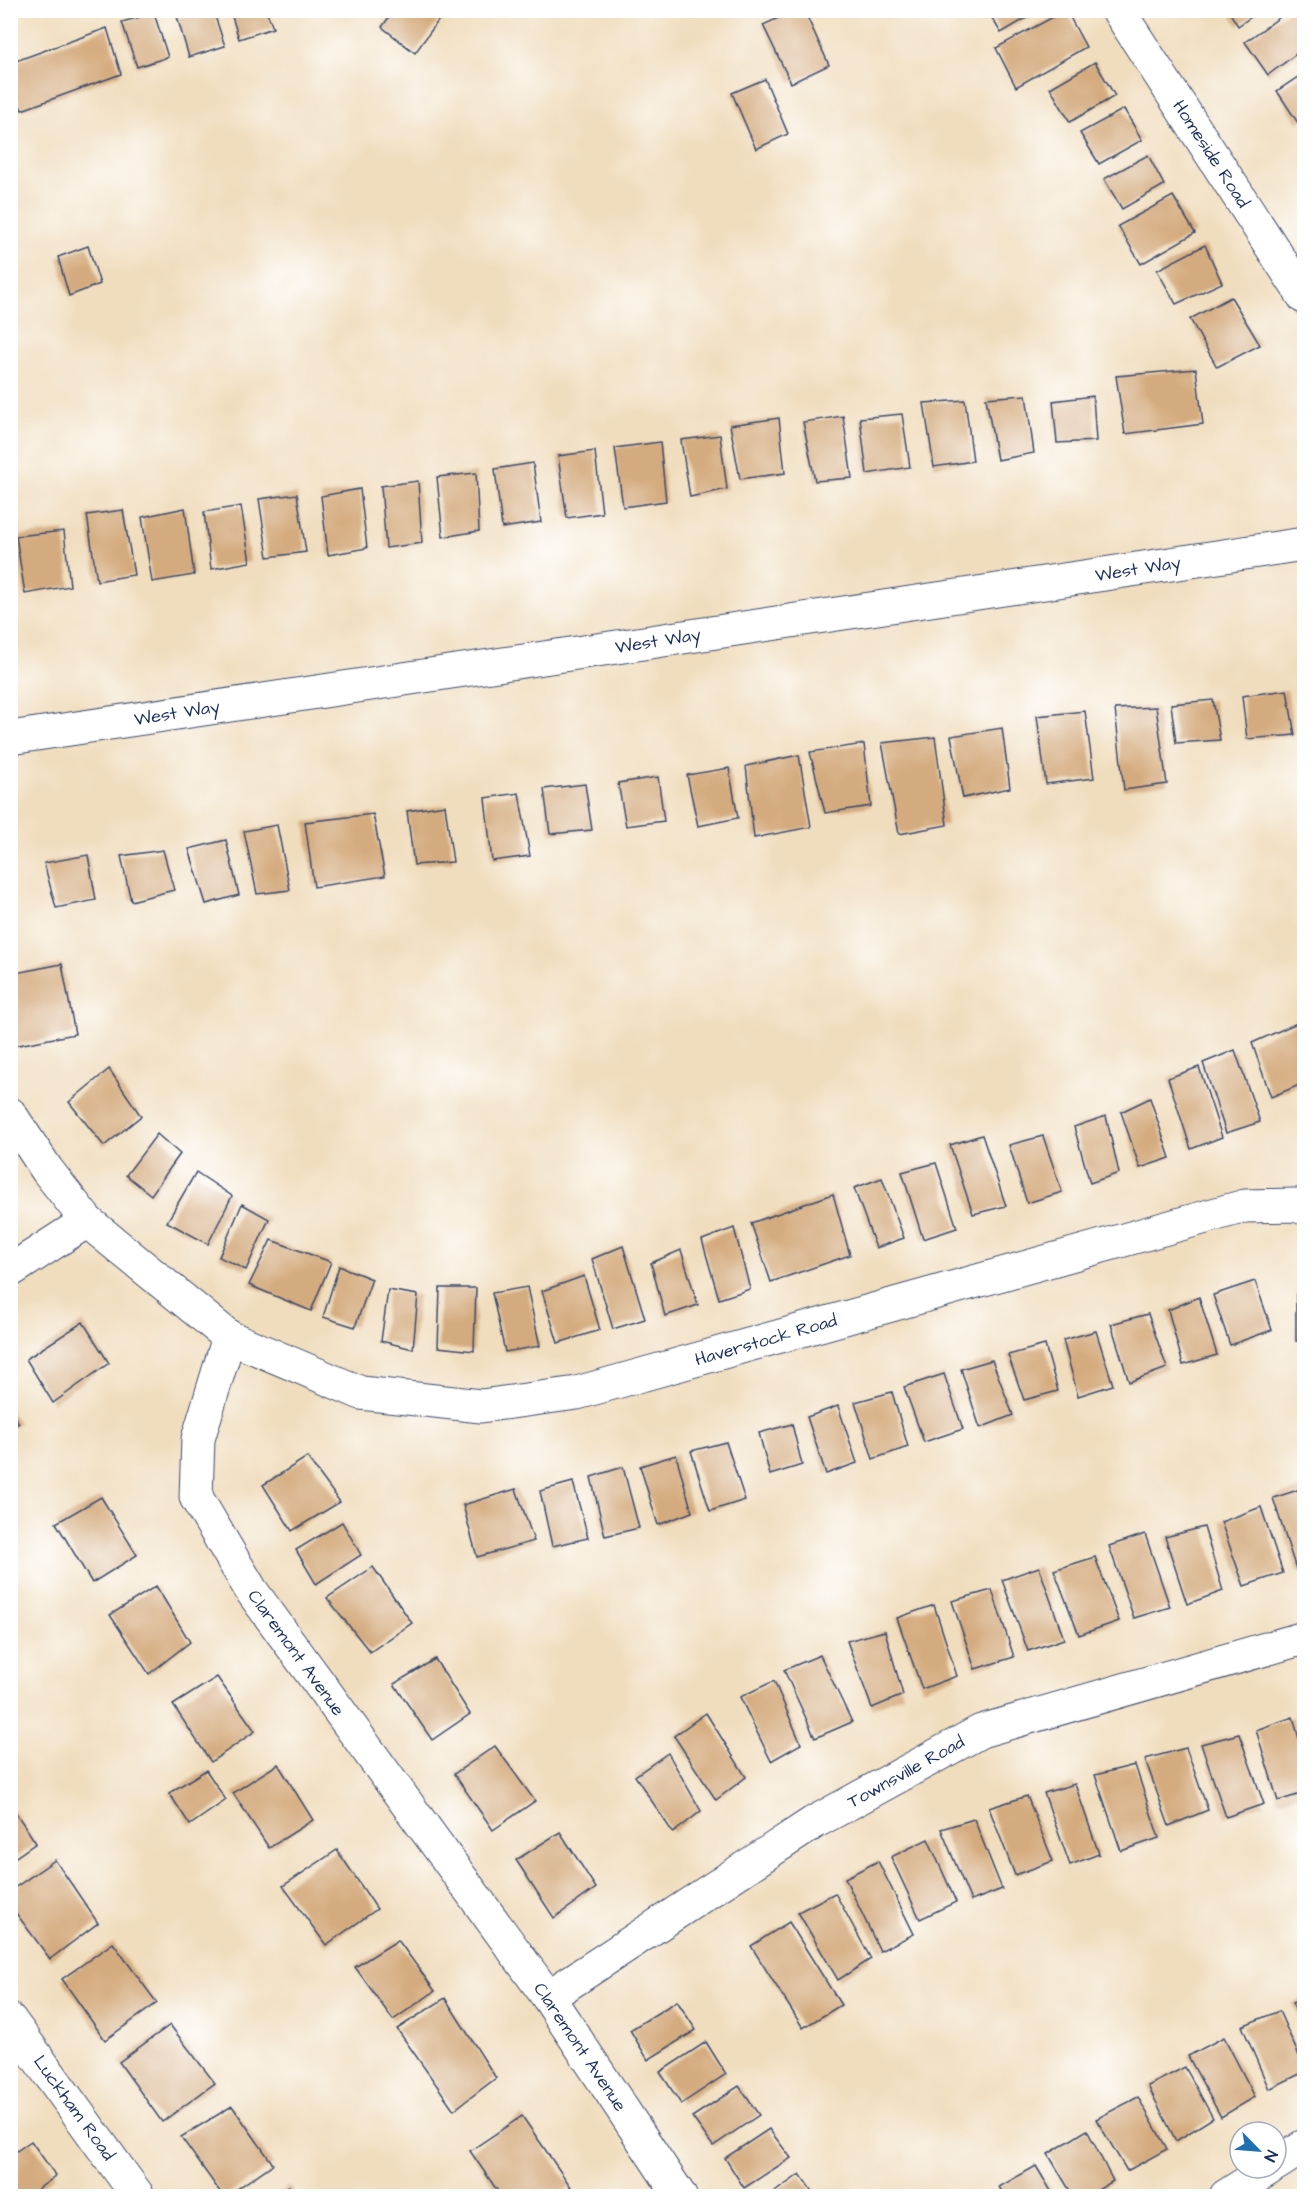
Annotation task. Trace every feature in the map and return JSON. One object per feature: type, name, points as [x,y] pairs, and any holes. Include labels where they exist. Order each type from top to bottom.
[{"type":"street","name":"Homeside Road","points":[[1118,10],[1305,297]]},
{"type":"street","name":"West Way","points":[[10,738],[1305,543]]},
{"type":"street","points":[[10,1114],[47,1170],[87,1221],[229,1337]]},
{"type":"street","name":"Haverstock Road","points":[[229,1337],[361,1394],[481,1406],[577,1393],[1245,1206],[1305,1208]]},
{"type":"street","points":[[10,1271],[87,1221]]},
{"type":"street","name":"Claremont Avenue","points":[[229,1337],[198,1439],[196,1497],[251,1590],[548,1997],[680,2196]]},
{"type":"street","name":"Townsville Road","points":[[548,1997],[813,1823],[981,1731],[1305,1638]]},
{"type":"street","name":"Luckham Road","points":[[10,2020],[138,2196]]},
{"type":"street","points":[[1288,2157],[1305,2146]]},
{"type":"street","points":[[1226,2196],[1251,2180]]},
{"type":"building","points":[[175,10],[213,10],[225,46],[189,57]]},
{"type":"building","points":[[230,10],[266,10],[273,28],[239,39]]},
{"type":"building","points":[[394,10],[446,10],[415,53],[382,27]]},
{"type":"building","points":[[796,10],[804,10],[829,65],[791,83],[763,25]]},
{"type":"building","points":[[987,10],[1040,10],[1001,33]]},
{"type":"building","points":[[1066,10],[1086,47],[1016,87],[996,48]]},
{"type":"building","points":[[1228,10],[1261,10],[1238,26]]},
{"type":"building","points":[[1290,10],[1295,10],[1304,25],[1304,48],[1268,75],[1245,42]]},
{"type":"building","points":[[154,13],[168,57],[137,67],[122,22]]},
{"type":"building","points":[[107,28],[121,74],[22,110],[10,82],[10,63]]},
{"type":"building","points":[[1095,62],[1115,96],[1070,122],[1050,88]]},
{"type":"building","points":[[1304,73],[1304,118],[1298,123],[1277,91]]},
{"type":"building","points":[[765,79],[788,134],[756,149],[732,93]]},
{"type":"building","points":[[1124,109],[1142,140],[1099,164],[1080,133]]},
{"type":"building","points":[[1148,155],[1164,185],[1122,209],[1104,179]]},
{"type":"building","points":[[1173,196],[1195,233],[1141,264],[1118,226]]},
{"type":"building","points":[[1205,245],[1222,283],[1176,304],[1157,270]]},
{"type":"building","points":[[88,246],[100,284],[69,296],[58,257]]},
{"type":"building","points":[[1231,297],[1260,345],[1217,367],[1190,319]]},
{"type":"building","points":[[1196,369],[1203,424],[1125,434],[1116,376]]},
{"type":"building","points":[[1026,395],[1034,453],[997,460],[986,398]]},
{"type":"building","points":[[1093,396],[1096,441],[1057,443],[1053,401]]},
{"type":"building","points":[[965,400],[973,461],[934,467],[924,403]]},
{"type":"building","points":[[902,414],[910,467],[867,474],[860,418]]},
{"type":"building","points":[[843,416],[852,478],[815,481],[803,422]]},
{"type":"building","points":[[779,418],[785,473],[740,479],[730,425]]},
{"type":"building","points":[[720,435],[727,489],[690,497],[681,440]]},
{"type":"building","points":[[660,442],[666,501],[623,507],[615,448]]},
{"type":"building","points":[[595,451],[602,513],[567,518],[558,456]]},
{"type":"building","points":[[533,463],[541,522],[502,528],[495,469]]},
{"type":"building","points":[[476,473],[479,531],[443,537],[437,477]]},
{"type":"building","points":[[418,481],[422,543],[386,548],[381,486]]},
{"type":"building","points":[[360,489],[367,548],[328,555],[321,496]]},
{"type":"building","points":[[297,494],[306,552],[268,557],[259,499]]},
{"type":"building","points":[[241,506],[250,562],[211,569],[204,512]]},
{"type":"building","points":[[185,508],[194,575],[152,582],[142,517]]},
{"type":"building","points":[[123,510],[134,575],[97,581],[87,515]]},
{"type":"building","points":[[64,531],[70,586],[25,594],[16,536]]},
{"type":"building","points":[[1287,690],[1295,735],[1247,739],[1242,696]]},
{"type":"building","points":[[1213,700],[1220,740],[1176,743],[1171,704]]},
{"type":"building","points":[[1156,707],[1167,784],[1124,790],[1115,709]]},
{"type":"building","points":[[1085,711],[1094,778],[1046,784],[1037,716]]},
{"type":"building","points":[[1002,728],[1010,788],[963,798],[951,736]]},
{"type":"building","points":[[935,737],[947,825],[899,834],[882,743]]},
{"type":"building","points":[[864,744],[871,806],[825,813],[810,752]]},
{"type":"building","points":[[799,755],[811,827],[754,838],[746,766]]},
{"type":"building","points":[[729,768],[738,818],[698,826],[687,775]]},
{"type":"building","points":[[658,777],[664,821],[626,826],[618,783]]},
{"type":"building","points":[[585,784],[592,830],[550,834],[544,789]]},
{"type":"building","points":[[519,793],[530,856],[492,861],[485,798]]},
{"type":"building","points":[[445,805],[453,862],[414,865],[407,811]]},
{"type":"building","points":[[373,814],[385,876],[314,887],[305,822]]},
{"type":"building","points":[[277,825],[290,890],[257,894],[244,831]]},
{"type":"building","points":[[226,840],[239,895],[206,904],[189,849]]},
{"type":"building","points":[[163,850],[174,890],[131,901],[121,856]]},
{"type":"building","points":[[88,855],[96,900],[56,908],[44,863]]},
{"type":"building","points":[[62,964],[75,1034],[13,1046],[10,1026],[10,974]]},
{"type":"building","points":[[1297,1023],[1304,1051],[1304,1083],[1271,1097],[1252,1043]]},
{"type":"building","points":[[1235,1050],[1260,1122],[1226,1133],[1203,1063]]},
{"type":"building","points":[[1199,1067],[1222,1137],[1191,1149],[1168,1078]]},
{"type":"building","points":[[109,1069],[141,1116],[104,1146],[69,1102]]},
{"type":"building","points":[[1150,1098],[1170,1158],[1140,1168],[1121,1112]]},
{"type":"building","points":[[1106,1116],[1119,1173],[1090,1183],[1074,1127]]},
{"type":"building","points":[[157,1134],[180,1154],[151,1195],[126,1175]]},
{"type":"building","points":[[982,1135],[1006,1206],[973,1214],[950,1145]]},
{"type":"building","points":[[1043,1136],[1062,1192],[1027,1203],[1009,1145]]},
{"type":"building","points":[[936,1163],[957,1228],[923,1239],[902,1172]]},
{"type":"building","points":[[196,1172],[232,1196],[208,1244],[167,1222]]},
{"type":"building","points":[[882,1178],[904,1238],[876,1248],[854,1188]]},
{"type":"building","points":[[833,1194],[850,1255],[771,1282],[751,1223]]},
{"type":"building","points":[[242,1204],[269,1219],[246,1270],[219,1257]]},
{"type":"building","points":[[734,1228],[750,1289],[719,1299],[702,1240]]},
{"type":"building","points":[[271,1240],[331,1262],[311,1311],[249,1285]]},
{"type":"building","points":[[623,1246],[645,1319],[613,1329],[592,1259]]},
{"type":"building","points":[[681,1250],[698,1305],[665,1316],[651,1263]]},
{"type":"building","points":[[339,1266],[372,1279],[355,1327],[323,1317]]},
{"type":"building","points":[[584,1276],[600,1330],[558,1343],[542,1291]]},
{"type":"building","points":[[1255,1281],[1272,1330],[1230,1345],[1213,1295]]},
{"type":"building","points":[[527,1287],[540,1346],[505,1352],[492,1293]]},
{"type":"building","points":[[440,1288],[476,1288],[474,1351],[438,1347]]},
{"type":"building","points":[[388,1290],[418,1295],[413,1349],[381,1341]]},
{"type":"building","points":[[1296,1294],[1304,1294],[1304,1341],[1296,1341]]},
{"type":"building","points":[[1199,1297],[1217,1355],[1183,1365],[1168,1310]]},
{"type":"building","points":[[1148,1314],[1167,1368],[1129,1382],[1111,1324]]},
{"type":"building","points":[[83,1322],[109,1363],[53,1403],[26,1359]]},
{"type":"building","points":[[1096,1331],[1113,1385],[1078,1396],[1063,1340]]},
{"type":"building","points":[[1045,1345],[1058,1391],[1024,1400],[1008,1355]]},
{"type":"building","points":[[992,1360],[1013,1415],[980,1428],[961,1369]]},
{"type":"building","points":[[944,1374],[963,1429],[924,1442],[904,1387]]},
{"type":"building","points":[[892,1392],[908,1447],[873,1459],[855,1402]]},
{"type":"building","points":[[838,1406],[857,1463],[826,1474],[807,1417]]},
{"type":"building","points":[[10,1411],[19,1423],[10,1429]]},
{"type":"building","points":[[792,1424],[802,1465],[770,1475],[759,1433]]},
{"type":"building","points":[[726,1442],[745,1500],[710,1511],[691,1451]]},
{"type":"building","points":[[676,1455],[692,1512],[658,1525],[640,1466]]},
{"type":"building","points":[[307,1457],[340,1502],[292,1531],[263,1485]]},
{"type":"building","points":[[623,1467],[639,1528],[605,1536],[591,1477]]},
{"type":"building","points":[[573,1482],[588,1538],[552,1546],[540,1491]]},
{"type":"building","points":[[1304,1488],[1304,1570],[1297,1572],[1273,1498]]},
{"type":"building","points":[[516,1489],[534,1541],[477,1557],[463,1505]]},
{"type":"building","points":[[101,1497],[137,1555],[92,1583],[56,1523]]},
{"type":"building","points":[[1261,1507],[1283,1573],[1244,1586],[1221,1522]]},
{"type":"building","points":[[342,1522],[361,1555],[316,1584],[296,1550]]},
{"type":"building","points":[[1204,1527],[1223,1591],[1187,1604],[1165,1537]]},
{"type":"building","points":[[1145,1534],[1170,1607],[1134,1618],[1109,1546]]},
{"type":"building","points":[[1095,1557],[1119,1621],[1079,1635],[1054,1570]]},
{"type":"building","points":[[373,1567],[412,1623],[370,1652],[327,1598]]},
{"type":"building","points":[[1039,1567],[1064,1639],[1028,1651],[1002,1580]]},
{"type":"building","points":[[156,1586],[190,1642],[149,1674],[110,1615]]},
{"type":"building","points":[[992,1590],[1014,1657],[975,1669],[952,1601]]},
{"type":"building","points":[[934,1605],[957,1676],[922,1689],[897,1618]]},
{"type":"building","points":[[885,1631],[903,1695],[872,1708],[847,1641]]},
{"type":"building","points":[[820,1655],[852,1722],[815,1738],[784,1670]]},
{"type":"building","points":[[435,1659],[470,1714],[432,1740],[394,1684]]},
{"type":"building","points":[[217,1677],[255,1731],[211,1762],[173,1705]]},
{"type":"building","points":[[774,1681],[801,1744],[771,1761],[740,1697]]},
{"type":"building","points":[[706,1713],[746,1777],[716,1800],[674,1736]]},
{"type":"building","points":[[1293,1717],[1304,1757],[1304,1793],[1278,1801],[1256,1730]]},
{"type":"building","points":[[1239,1734],[1264,1804],[1226,1817],[1201,1744]]},
{"type":"building","points":[[495,1746],[535,1801],[493,1830],[454,1774]]},
{"type":"building","points":[[1186,1748],[1208,1810],[1169,1826],[1145,1759]]},
{"type":"building","points":[[668,1753],[701,1811],[673,1833],[635,1776]]},
{"type":"building","points":[[278,1764],[313,1820],[269,1848],[233,1793]]},
{"type":"building","points":[[1135,1765],[1159,1838],[1121,1851],[1095,1775]]},
{"type":"building","points":[[206,1770],[226,1800],[190,1825],[169,1793]]},
{"type":"building","points":[[1075,1784],[1099,1854],[1070,1865],[1044,1793]]},
{"type":"building","points":[[1027,1796],[1053,1861],[1015,1875],[989,1808]]},
{"type":"building","points":[[10,1804],[36,1843],[10,1861]]},
{"type":"building","points":[[974,1819],[1002,1889],[971,1901],[941,1829]]},
{"type":"building","points":[[560,1832],[596,1888],[554,1918],[516,1860]]},
{"type":"building","points":[[928,1839],[956,1902],[920,1919],[891,1857]]},
{"type":"building","points":[[337,1850],[377,1909],[326,1945],[283,1886]]},
{"type":"building","points":[[55,1860],[98,1923],[50,1959],[10,1905],[10,1891]]},
{"type":"building","points":[[878,1861],[914,1934],[880,1951],[845,1878]]},
{"type":"building","points":[[835,1893],[871,1959],[838,1980],[798,1912]]},
{"type":"building","points":[[789,1922],[841,2005],[803,2028],[751,1946]]},
{"type":"building","points":[[398,1940],[435,1991],[393,2020],[355,1967]]},
{"type":"building","points":[[113,1943],[157,2003],[105,2040],[62,1979]]},
{"type":"building","points":[[445,1998],[496,2078],[454,2110],[397,2029]]},
{"type":"building","points":[[1304,1998],[1304,2028],[1292,2003]]},
{"type":"building","points":[[677,2001],[696,2030],[648,2060],[630,2030]]},
{"type":"building","points":[[1279,2011],[1304,2067],[1304,2072],[1269,2089],[1242,2026]]},
{"type":"building","points":[[170,2025],[215,2083],[162,2122],[119,2062]]},
{"type":"building","points":[[1224,2037],[1255,2097],[1221,2117],[1188,2056]]},
{"type":"building","points":[[706,2042],[726,2074],[681,2104],[660,2072]]},
{"type":"building","points":[[1185,2067],[1213,2118],[1176,2141],[1148,2086]]},
{"type":"building","points":[[739,2086],[759,2115],[713,2146],[692,2117]]},
{"type":"building","points":[[1138,2097],[1167,2149],[1127,2171],[1096,2119]]},
{"type":"building","points":[[232,2106],[273,2164],[227,2196],[223,2196],[181,2137]]},
{"type":"building","points":[[522,2116],[571,2187],[557,2196],[501,2196],[470,2151]]},
{"type":"building","points":[[769,2129],[791,2158],[744,2188],[725,2158]]},
{"type":"building","points":[[1087,2130],[1113,2181],[1088,2196],[1073,2196],[1048,2154]]},
{"type":"building","points":[[31,2141],[56,2176],[28,2196],[10,2196],[10,2156]]},
{"type":"building","points":[[1036,2166],[1054,2196],[1005,2196],[999,2187]]},
{"type":"building","points":[[800,2174],[815,2196],[769,2196]]},
{"type":"building","points":[[289,2186],[297,2196],[274,2196]]}]
